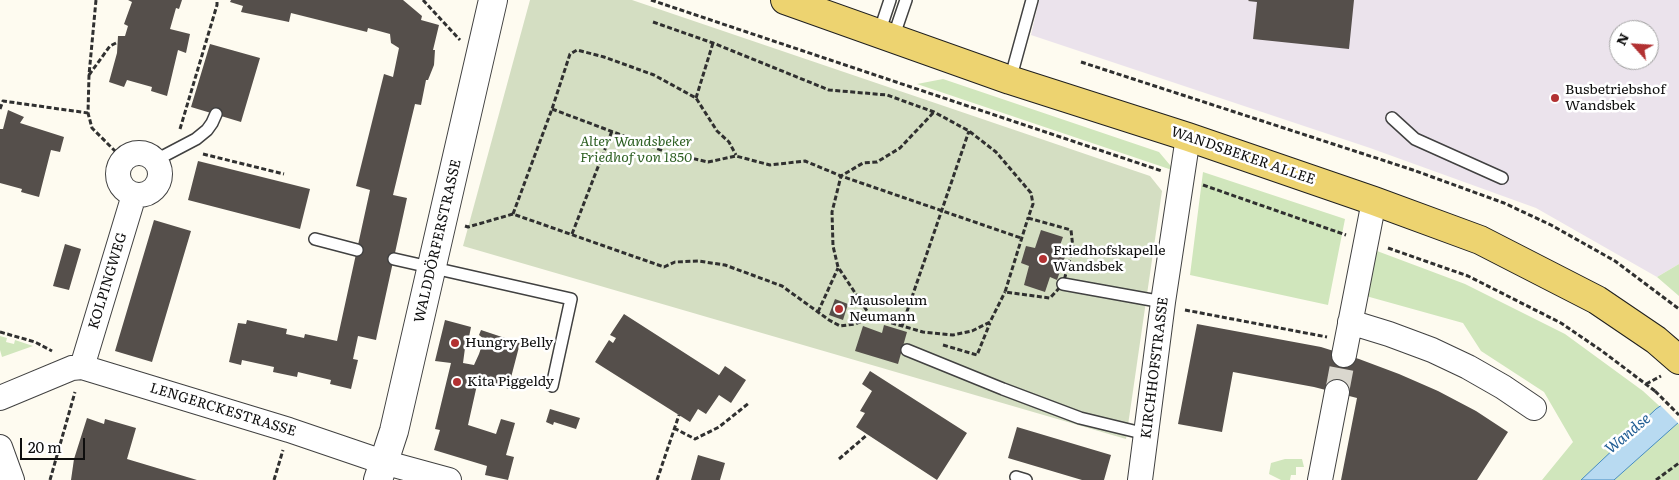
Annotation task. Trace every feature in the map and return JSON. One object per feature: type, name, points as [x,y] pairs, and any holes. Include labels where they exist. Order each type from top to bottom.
[{"type":"main road","name":"WANDSBEKER ALLEE","points":[[785,0],[1010,80],[1188,137],[1374,201],[1480,240],[1598,300],[1656,340],[1679,360]]},
{"type":"street","name":"WALDDÖRFERSTRASSE","points":[[380,471],[394,431],[493,0]]},
{"type":"street","name":"KIRCHHOFSTRASSE","points":[[1140,480],[1146,434],[1174,306],[1182,178],[1188,137]]},
{"type":"street","points":[[143,153],[150,155],[156,160],[160,172],[157,185],[147,194],[134,195],[122,187],[118,180],[119,166],[129,155],[143,153]]},
{"type":"street","name":"KOLPINGWEG","points":[[82,367],[134,195]]},
{"type":"street","points":[[1374,201],[1347,339],[1389,334],[1468,367],[1534,408]]},
{"type":"street","points":[[0,398],[72,368],[82,367]]},
{"type":"street","name":"LENGERCKESTRASSE","points":[[82,367],[289,430],[380,471],[449,480]]},
{"type":"street","points":[[1320,480],[1337,392]]},
{"type":"street","points":[[0,448],[12,480]]},
{"type":"lane","points":[[886,35],[890,0]]},
{"type":"lane","points":[[886,35],[906,0]]},
{"type":"lane","points":[[1010,80],[1032,0]]},
{"type":"lane","points":[[156,160],[196,139],[207,130],[216,114]]},
{"type":"lane","points":[[1392,118],[1415,139],[1502,178]]},
{"type":"lane","points":[[314,239],[357,250]]},
{"type":"lane","points":[[394,259],[571,299],[552,386]]},
{"type":"lane","points":[[1063,284],[1174,306]]},
{"type":"lane","points":[[907,350],[1002,390],[1080,418],[1146,434]]},
{"type":"path","points":[[96,0],[89,75],[88,113],[92,128],[123,160]]},
{"type":"path","points":[[423,0],[479,60]]},
{"type":"path","points":[[650,0],[1468,276],[1552,319],[1602,351],[1655,391],[1679,415]]},
{"type":"path","points":[[653,22],[714,43],[830,90],[888,95],[934,112],[968,131],[996,152],[1031,192],[1033,204],[1005,292],[990,322],[977,355],[943,345]]},
{"type":"path","points":[[89,75],[110,46],[118,42]]},
{"type":"path","points":[[696,98],[714,43]]},
{"type":"path","points":[[512,214],[552,109],[570,54],[576,50],[654,75],[696,98],[717,131],[729,142],[736,156]]},
{"type":"path","points":[[1081,62],[1414,170],[1504,203],[1551,225],[1615,261],[1679,309]]},
{"type":"path","points":[[0,109],[3,101],[88,113]]},
{"type":"path","points":[[552,109],[669,153],[708,162],[736,156],[770,165],[805,161],[940,212],[1021,238]]},
{"type":"path","points":[[934,112],[900,148],[877,162],[863,163],[841,176],[832,212],[833,246],[838,267],[872,316],[923,332],[953,335],[972,331],[990,322]]},
{"type":"path","points":[[572,234],[612,130]]},
{"type":"path","points":[[902,326],[968,131]]},
{"type":"path","points":[[443,218],[468,227],[512,214],[664,267],[675,262],[698,261],[725,265],[782,286],[840,326],[855,324],[872,316]]},
{"type":"path","points":[[1005,292],[1050,298],[1063,284],[1073,248],[1071,230],[1028,218]]},
{"type":"path","points":[[818,312],[838,267]]},
{"type":"path","points":[[1174,306],[1347,339]]},
{"type":"path","points":[[0,332],[34,342],[82,367],[50,480]]},
{"type":"path","points":[[674,428],[696,439],[719,427],[748,403]]},
{"type":"path","points":[[657,480],[679,415]]},
{"type":"path","points":[[274,480],[289,430]]},
{"type":"path","points":[[839,459],[867,435]]},
{"type":"path","points":[[1656,480],[1679,463]]},
{"type":"shaded area","name":"Busbetriebshof Wandsbek","points":[[1039,0],[1679,0],[1679,264],[1657,277],[1536,208],[1370,148],[1031,35]]},
{"type":"green space","name":"Alter Wandsbeker Friedhof von 1850","points":[[530,0],[632,0],[1150,176],[1162,191],[1126,439],[463,246]]},
{"type":"green space","points":[[943,79],[1159,152],[1175,171],[917,84]]},
{"type":"green space","points":[[1203,172],[1345,219],[1328,305],[1190,275]]},
{"type":"green space","points":[[1377,251],[1465,284],[1565,334],[1643,391],[1679,424],[1679,480],[1542,480],[1573,442],[1544,392],[1481,351],[1463,323],[1366,296]]},
{"type":"green space","points":[[1679,264],[1679,296],[1657,277]]},
{"type":"green space","points":[[0,336],[7,338],[6,342],[14,344],[15,340],[33,346],[2,357]]},
{"type":"green space","points":[[1285,459],[1302,459],[1304,467],[1296,467],[1296,475],[1291,475],[1290,480],[1281,480],[1269,474],[1271,463]]},
{"type":"water","points":[[1679,393],[1679,422],[1614,480],[1581,480],[1656,409]]},
{"type":"pier","points":[[1679,390],[1679,424],[1659,404]]},
{"type":"building","points":[[128,0],[182,0],[179,9],[176,8],[170,29],[190,34],[186,53],[178,50],[167,96],[151,91],[152,87],[127,80],[124,87],[109,82],[117,53],[118,36],[125,36],[128,26],[124,24],[132,2]]},
{"type":"building","points":[[231,0],[403,0],[422,16],[421,20],[439,25],[433,50],[435,50],[434,65],[428,80],[426,80],[421,105],[415,104],[393,195],[407,198],[376,340],[358,336],[353,359],[358,360],[351,389],[330,384],[331,380],[298,372],[297,377],[273,372],[274,367],[242,360],[241,365],[229,362],[238,323],[246,324],[247,320],[287,329],[286,334],[304,338],[305,334],[337,341],[370,190],[356,186],[384,74],[393,77],[399,48],[391,43],[390,34],[368,28],[367,32],[291,13],[289,22],[241,12],[243,6],[230,2]]},
{"type":"building","points":[[1249,0],[1354,0],[1349,49],[1253,39],[1257,2]]},
{"type":"building","points":[[210,44],[260,58],[241,122],[191,107]]},
{"type":"building","points":[[8,110],[24,117],[20,123],[64,137],[60,152],[51,150],[39,197],[21,192],[22,189],[0,183],[0,129],[3,129]]},
{"type":"building","points":[[198,161],[310,189],[300,229],[188,200]]},
{"type":"building","points":[[154,220],[191,231],[152,362],[115,351]]},
{"type":"building","name":"Friedhofskapelle Wandsbek","points":[[1041,230],[1063,237],[1058,251],[1066,254],[1057,280],[1050,277],[1045,292],[1024,285],[1029,266],[1021,263],[1026,246],[1035,248]]},
{"type":"building","points":[[65,244],[81,249],[69,290],[53,286]]},
{"type":"building","name":"Mausoleum Neumann","points":[[835,299],[848,304],[843,320],[829,315]]},
{"type":"building","points":[[624,314],[719,375],[725,366],[746,380],[731,403],[719,395],[706,414],[698,409],[690,422],[595,362],[609,340],[613,343],[616,338],[610,335]]},
{"type":"building","points":[[445,320],[471,327],[469,337],[472,339],[471,349],[465,348],[463,363],[474,365],[484,339],[479,335],[481,330],[520,343],[508,389],[479,376],[468,425],[496,434],[501,419],[515,423],[506,455],[514,457],[508,480],[485,475],[487,466],[434,450],[440,430],[435,429],[451,363],[435,361]]},
{"type":"building","points":[[1197,324],[1321,347],[1359,359],[1438,391],[1476,411],[1508,432],[1477,480],[1341,480],[1357,398],[1314,387],[1233,372],[1222,432],[1178,424]]},
{"type":"building","points":[[884,325],[907,332],[898,364],[855,351],[863,326],[882,333]]},
{"type":"building","points":[[870,371],[967,433],[937,480],[856,427],[865,413],[860,411],[872,391],[862,384]]},
{"type":"building","points":[[550,409],[580,418],[576,429],[554,422],[553,425],[546,422]]},
{"type":"building","points":[[87,418],[104,424],[105,419],[136,428],[127,459],[197,480],[71,480],[74,459]]},
{"type":"building","points":[[1017,427],[1111,455],[1104,480],[1082,480],[1008,458]]},
{"type":"building","points":[[698,455],[725,463],[720,480],[691,480]]},
{"type":"tunnel","points":[[1337,392],[1344,355]]},
{"type":"place","name":"Busbetriebshof Wandsbek","points":[[1555,98]]},
{"type":"place","name":"Friedhofskapelle Wandsbek","points":[[1043,259]]},
{"type":"place","name":"Mausoleum Neumann","points":[[839,309]]},
{"type":"place","name":"Hungry Belly","points":[[455,343]]},
{"type":"place","name":"Kita Piggeldy","points":[[457,382]]},
{"type":"water label","name":"Wandse","points":[[1628,434]]}]
